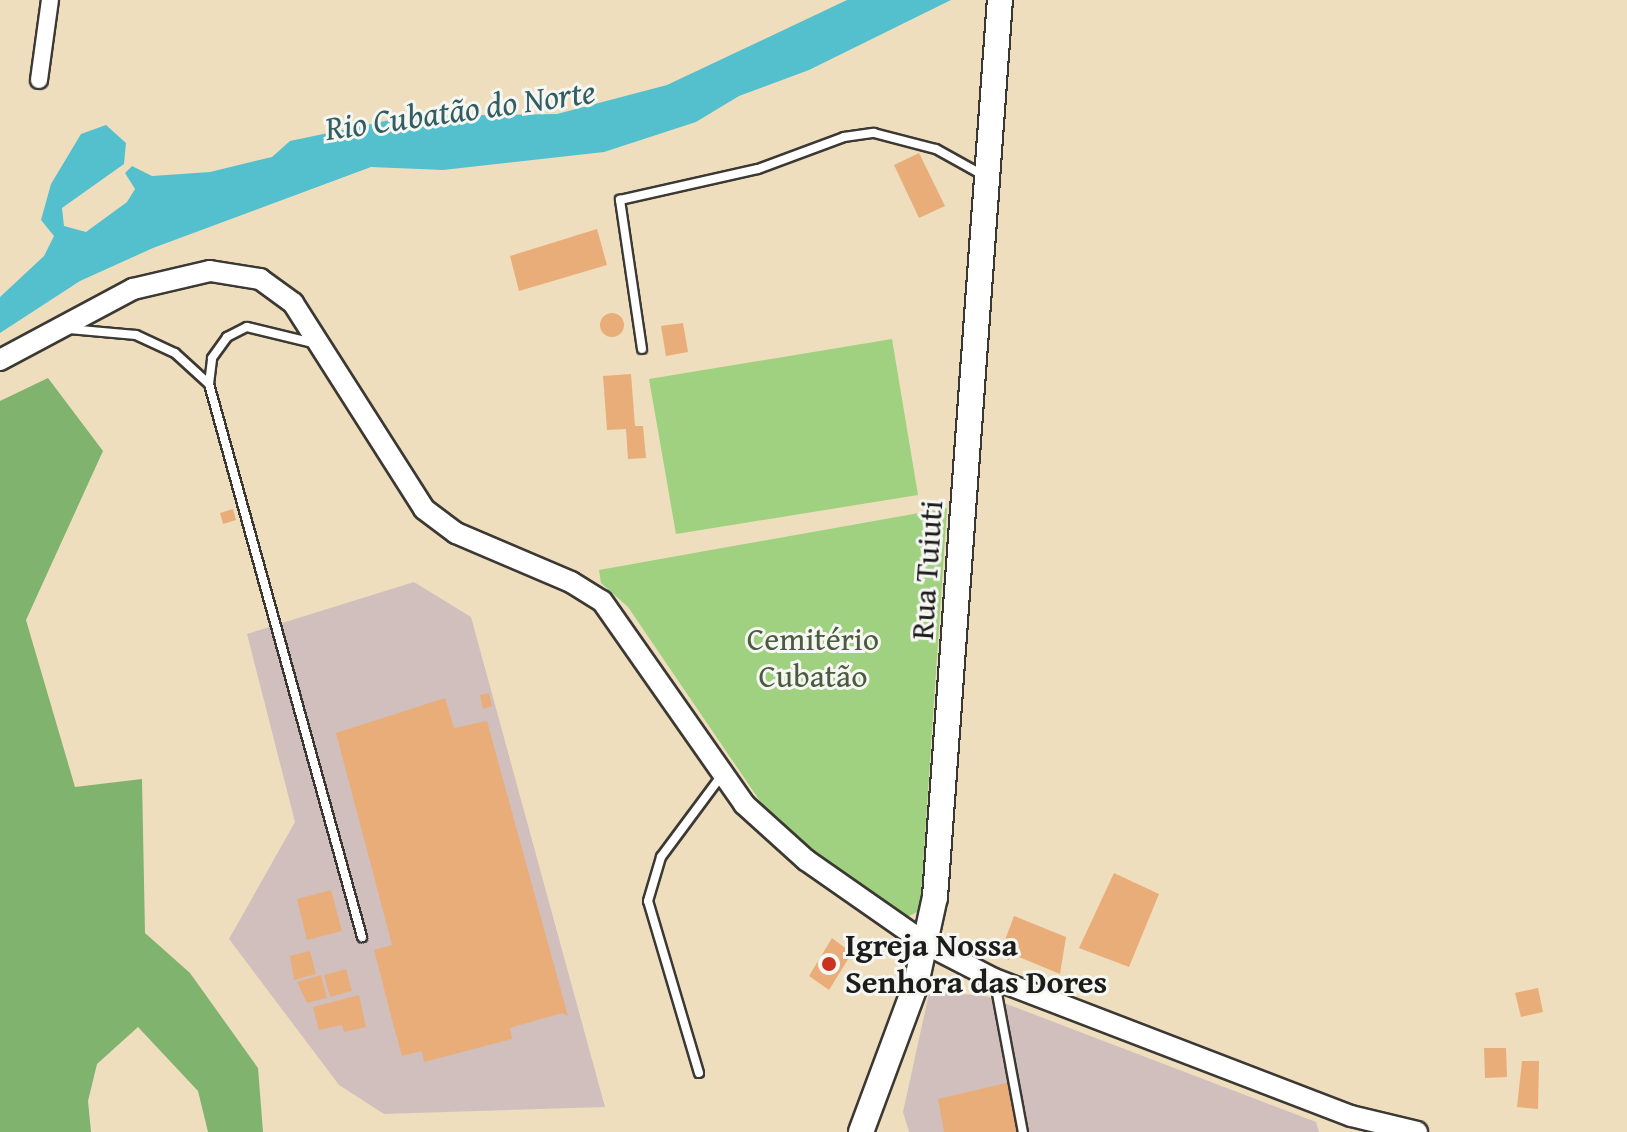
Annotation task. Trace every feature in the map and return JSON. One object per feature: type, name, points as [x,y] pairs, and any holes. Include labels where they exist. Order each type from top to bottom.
[{"type":"main road","name":"Rua Tuiuti","points":[[861,1132],[928,945],[1000,3]]},
{"type":"street","points":[[39,80],[50,0]]},
{"type":"street","points":[[0,360],[53,328],[133,289],[210,271],[260,279],[293,303],[424,509],[456,533],[571,582],[602,601],[722,774],[782,842],[928,945],[994,979],[1351,1116],[1417,1132]]},
{"type":"lane","points":[[642,349],[620,200],[758,169],[844,137],[874,133],[936,149],[987,178]]},
{"type":"lane","points":[[321,345],[247,327],[227,337],[212,358],[209,384],[362,937]]},
{"type":"lane","points":[[53,328],[136,335],[175,353],[209,384]]},
{"type":"lane","points":[[699,1073],[648,901],[661,857],[722,774]]},
{"type":"lane","points":[[994,979],[1023,1132]]},
{"type":"shaded area","points":[[414,582],[471,617],[605,1107],[384,1114],[339,1085],[229,939],[295,822],[247,634]]},
{"type":"shaded area","points":[[929,993],[983,995],[1316,1122],[1319,1132],[909,1132],[903,1112]]},
{"type":"green space","points":[[892,339],[918,495],[676,534],[649,379]]},
{"type":"green space","points":[[48,378],[103,451],[26,620],[75,787],[142,779],[145,933],[190,973],[258,1068],[263,1132],[208,1132],[198,1091],[138,1027],[97,1064],[88,1101],[91,1132],[0,1132],[0,401]]},
{"type":"green space","name":"Cemitério Cubatão","points":[[947,508],[920,911],[898,921],[811,855],[762,804],[628,607],[601,583],[599,570]]},
{"type":"water","points":[[847,0],[951,0],[809,70],[739,96],[696,122],[604,152],[443,170],[371,167],[153,248],[80,281],[0,333],[0,297],[44,256],[54,236],[41,220],[51,184],[81,134],[106,125],[126,143],[124,164],[62,208],[64,226],[86,232],[127,202],[135,189],[125,173],[132,166],[152,176],[210,172],[272,157],[290,141],[409,116],[557,114],[667,85]]},
{"type":"building","points":[[919,153],[945,206],[919,218],[894,165]]},
{"type":"building","points":[[597,229],[607,265],[519,291],[510,256]]},
{"type":"building","points":[[612,313],[621,316],[624,325],[621,334],[612,337],[603,334],[600,325],[603,316]]},
{"type":"building","points":[[683,323],[688,352],[666,356],[661,326]]},
{"type":"building","points":[[631,374],[635,426],[643,426],[646,458],[628,459],[626,429],[607,430],[603,376]]},
{"type":"building","points":[[233,509],[236,520],[223,524],[220,513]]},
{"type":"building","points":[[489,693],[492,706],[483,709],[480,695]]},
{"type":"building","points":[[445,698],[454,728],[487,721],[568,1016],[562,1013],[510,1028],[512,1039],[424,1062],[422,1051],[402,1056],[391,1016],[374,950],[392,945],[336,733]]},
{"type":"building","points":[[1114,873],[1159,894],[1129,967],[1079,948]]},
{"type":"building","points":[[331,890],[342,931],[307,940],[297,899]]},
{"type":"building","points":[[1014,916],[1066,937],[1060,974],[1012,954],[1009,960],[999,956]]},
{"type":"building","name":"Igreja Nossa Senhora das Dores","points":[[832,938],[852,953],[829,990],[809,976]]},
{"type":"building","points":[[310,951],[316,974],[294,980],[290,956]]},
{"type":"building","points":[[346,969],[352,991],[330,997],[324,975]]},
{"type":"building","points":[[321,975],[327,998],[307,1003],[297,982]]},
{"type":"building","points":[[1538,988],[1543,1012],[1521,1017],[1515,993]]},
{"type":"building","points":[[359,995],[366,1027],[344,1032],[342,1025],[319,1030],[313,1007]]},
{"type":"building","points":[[1484,1048],[1506,1048],[1507,1077],[1485,1078]]},
{"type":"building","points":[[1522,1061],[1539,1061],[1538,1109],[1517,1107]]},
{"type":"building","points":[[1010,1082],[1020,1132],[944,1132],[938,1099]]},
{"type":"place","name":"Igreja Nossa Senhora das Dores","points":[[829,964]]},
{"type":"water label","name":"Rio Cubatão do Norte","points":[[460,109]]}]
